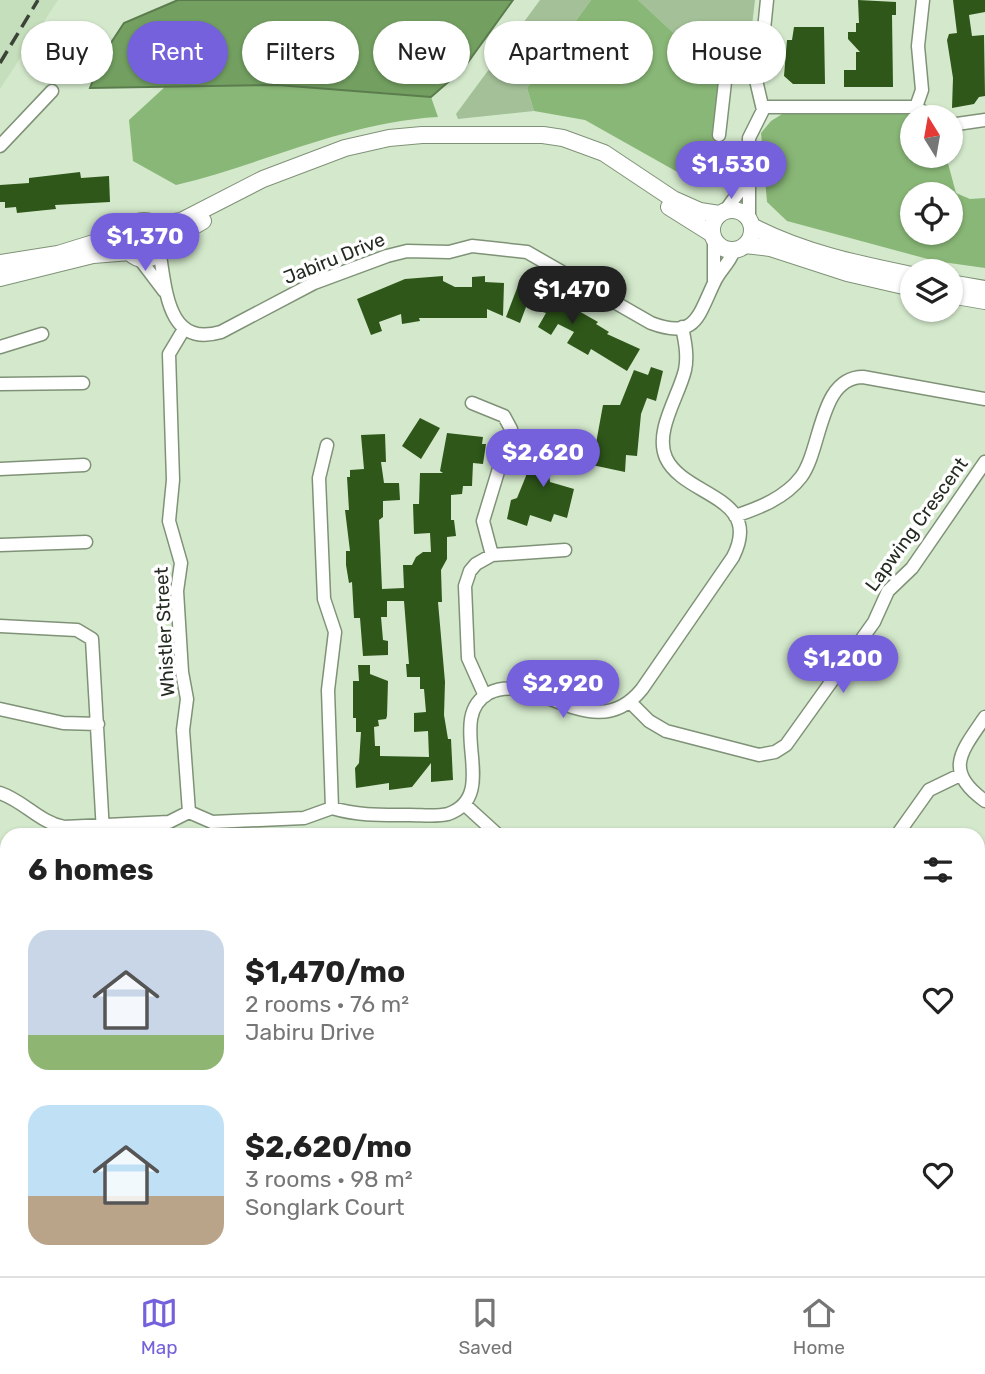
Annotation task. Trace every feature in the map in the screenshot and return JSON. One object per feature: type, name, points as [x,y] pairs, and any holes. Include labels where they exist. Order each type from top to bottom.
[{"type":"main road","points":[[156,225],[181,221],[263,179],[345,148],[382,139],[422,135],[534,135],[563,138],[604,153],[673,199],[700,211],[738,211],[750,223],[780,240],[900,272]]},
{"type":"main road","points":[[0,278],[93,255],[150,257],[228,206],[358,154],[423,144],[531,144],[570,149],[604,164],[713,237],[723,248],[770,248],[847,273],[900,285]]},
{"type":"main road","points":[[713,237],[712,223],[722,212]]},
{"type":"main road","points":[[0,262],[58,254],[126,233],[138,222],[148,221],[156,225],[162,234],[160,248]]},
{"type":"main road","points":[[740,248],[750,223]]},
{"type":"main road","points":[[126,233],[125,243],[135,255]]},
{"type":"main road","points":[[963,285],[985,289]]},
{"type":"main road","points":[[963,297],[985,301]]},
{"type":"street","points":[[764,21],[767,0]]},
{"type":"street","points":[[917,105],[922,90],[918,46],[923,0]]},
{"type":"street","points":[[719,135],[725,84]]},
{"type":"street","points":[[750,223],[747,181],[749,134],[763,107],[755,84]]},
{"type":"street","points":[[0,146],[52,91]]},
{"type":"street","points":[[763,107],[900,107]]},
{"type":"street","points":[[963,123],[985,120]]},
{"type":"street","points":[[722,212],[747,181]]},
{"type":"street","points":[[713,237],[715,281]]},
{"type":"street","name":"Jabiru Drive","points":[[184,329],[198,336],[221,332],[314,283],[398,253],[449,252],[472,246],[527,252],[651,323],[663,328],[682,327]]},
{"type":"street","points":[[160,248],[164,291],[173,315],[184,329]]},
{"type":"street","points":[[113,828],[169,822],[189,812],[204,820],[222,821],[304,818],[332,808],[350,814],[440,815],[464,804],[473,785],[471,717],[476,705],[485,696],[509,689],[603,713],[620,710],[631,703],[733,557],[741,537],[736,516],[727,506],[674,469],[664,452],[665,429],[687,360],[682,327],[692,323],[705,308],[715,281],[740,248]]},
{"type":"street","points":[[135,255],[164,291]]},
{"type":"street","name":"Whistler Street","points":[[184,329],[170,349],[168,360],[173,480],[169,521],[181,563],[177,591],[182,672],[187,699],[183,730],[189,812]]},
{"type":"street","points":[[0,347],[42,334]]},
{"type":"street","points":[[736,516],[770,502],[801,477],[833,394],[845,380],[863,377],[985,399]]},
{"type":"street","points":[[0,384],[83,383]]},
{"type":"street","points":[[472,402],[504,416],[511,429],[484,521],[492,555]]},
{"type":"street","points":[[327,445],[319,478],[324,599],[335,632],[328,680],[332,808]]},
{"type":"street","name":"Lapwing Crescent","points":[[631,703],[658,727],[678,734],[759,755],[786,746],[874,622],[888,591],[912,568],[985,462]]},
{"type":"street","points":[[0,469],[84,465]]},
{"type":"street","points":[[0,545],[86,542]]},
{"type":"street","points":[[485,696],[468,658],[465,586],[476,564],[492,555],[565,550]]},
{"type":"street","points":[[0,626],[77,630],[89,634],[95,645],[103,828]]},
{"type":"street","points":[[0,709],[63,723],[98,724]]},
{"type":"street","points":[[985,718],[961,754],[960,775],[970,790],[985,801]]},
{"type":"street","points":[[902,828],[929,790],[960,775]]},
{"type":"street","points":[[0,793],[52,824],[81,828]]},
{"type":"street","points":[[464,804],[490,828]]},
{"type":"shaded area","points":[[0,0],[58,0],[44,21],[21,21],[21,57],[0,89]]},
{"type":"shaded area","points":[[178,0],[513,0],[498,21],[484,21],[484,40],[470,59],[470,21],[373,21],[373,84],[446,84],[431,97],[277,85],[90,88],[92,84],[113,84],[113,40],[127,22],[127,84],[228,84],[228,21],[129,21]]},
{"type":"shaded area","points":[[540,0],[591,0],[576,21],[525,21]]},
{"type":"shaded area","points":[[591,0],[638,0],[667,27],[667,84],[718,84],[715,143],[719,185],[704,187],[585,120],[534,111],[527,88],[530,84],[653,84],[653,21],[576,21]]},
{"type":"shaded area","points":[[638,0],[755,0],[753,21],[667,21],[667,27]]},
{"type":"shaded area","points":[[484,76],[484,84],[530,84],[527,88],[534,111],[458,119],[456,114]]},
{"type":"shaded area","points":[[167,85],[277,85],[431,97],[438,117],[404,120],[338,135],[176,185],[133,161],[129,120]]},
{"type":"shaded area","points":[[787,111],[900,113],[900,168],[949,168],[953,182],[900,182],[900,245],[963,245],[963,196],[970,199],[985,198],[985,268],[963,265],[963,259],[928,259],[787,221],[767,202],[761,133],[771,121]]},
{"type":"building","points":[[858,0],[896,2],[896,15],[892,15],[893,87],[844,87],[844,70],[856,70],[856,52],[860,52],[848,39],[848,32],[856,32],[856,23],[859,23]]},
{"type":"building","points":[[953,0],[985,0],[985,12],[969,15],[972,36],[984,35],[985,96],[979,97],[974,104],[963,106],[952,105],[953,78],[947,40],[949,34],[957,33]]},
{"type":"building","points":[[794,27],[824,27],[825,84],[793,84],[786,78],[787,40],[792,40]]},
{"type":"building","points":[[80,172],[81,178],[109,176],[110,202],[55,205],[56,209],[17,213],[16,207],[5,208],[5,202],[0,202],[0,185],[29,183],[29,178]]},
{"type":"building","points":[[443,276],[443,281],[455,287],[472,287],[472,277],[485,276],[485,282],[504,283],[503,316],[487,309],[487,318],[419,318],[420,321],[402,324],[401,314],[379,322],[382,331],[371,335],[357,299],[405,279]]},
{"type":"building","points":[[519,283],[536,290],[534,293],[556,298],[598,322],[596,324],[609,332],[607,334],[640,349],[627,371],[591,349],[588,355],[567,343],[574,332],[558,324],[551,335],[538,327],[546,313],[526,307],[520,323],[506,317]]},
{"type":"building","points":[[651,367],[663,371],[656,401],[647,398],[641,414],[637,456],[626,455],[625,472],[592,465],[603,405],[620,405],[634,370],[648,375]]},
{"type":"building","points":[[420,418],[440,428],[421,459],[402,446]]},
{"type":"building","points":[[447,433],[483,437],[482,444],[486,444],[483,464],[473,463],[472,486],[463,486],[462,494],[451,495],[451,520],[454,520],[456,536],[447,537],[447,559],[441,570],[442,602],[438,602],[445,682],[444,715],[448,739],[451,739],[453,780],[431,782],[431,763],[412,787],[389,790],[389,783],[356,788],[355,768],[359,763],[361,732],[356,732],[356,718],[353,718],[353,681],[359,681],[358,665],[370,665],[370,674],[388,681],[387,716],[386,719],[378,720],[379,726],[374,727],[375,746],[380,746],[380,756],[429,757],[428,731],[414,732],[414,713],[426,712],[420,677],[407,677],[406,664],[409,664],[404,601],[387,601],[387,617],[381,617],[383,640],[388,641],[388,655],[363,656],[360,618],[354,618],[352,582],[349,583],[346,565],[346,551],[350,551],[345,510],[349,510],[347,477],[350,477],[350,470],[364,469],[361,435],[385,434],[386,462],[381,462],[384,483],[399,483],[400,500],[383,501],[383,517],[379,520],[382,589],[404,588],[403,565],[412,565],[416,557],[423,552],[431,552],[430,533],[414,534],[413,504],[419,504],[420,473],[443,473],[440,471]]},
{"type":"building","points":[[573,443],[575,459],[548,463],[550,482],[574,489],[567,518],[554,514],[551,522],[530,515],[527,526],[507,519],[511,500],[517,498],[526,476],[525,465],[539,464],[537,448]]},
{"type":"railway","points":[[0,63],[38,0]]}]
